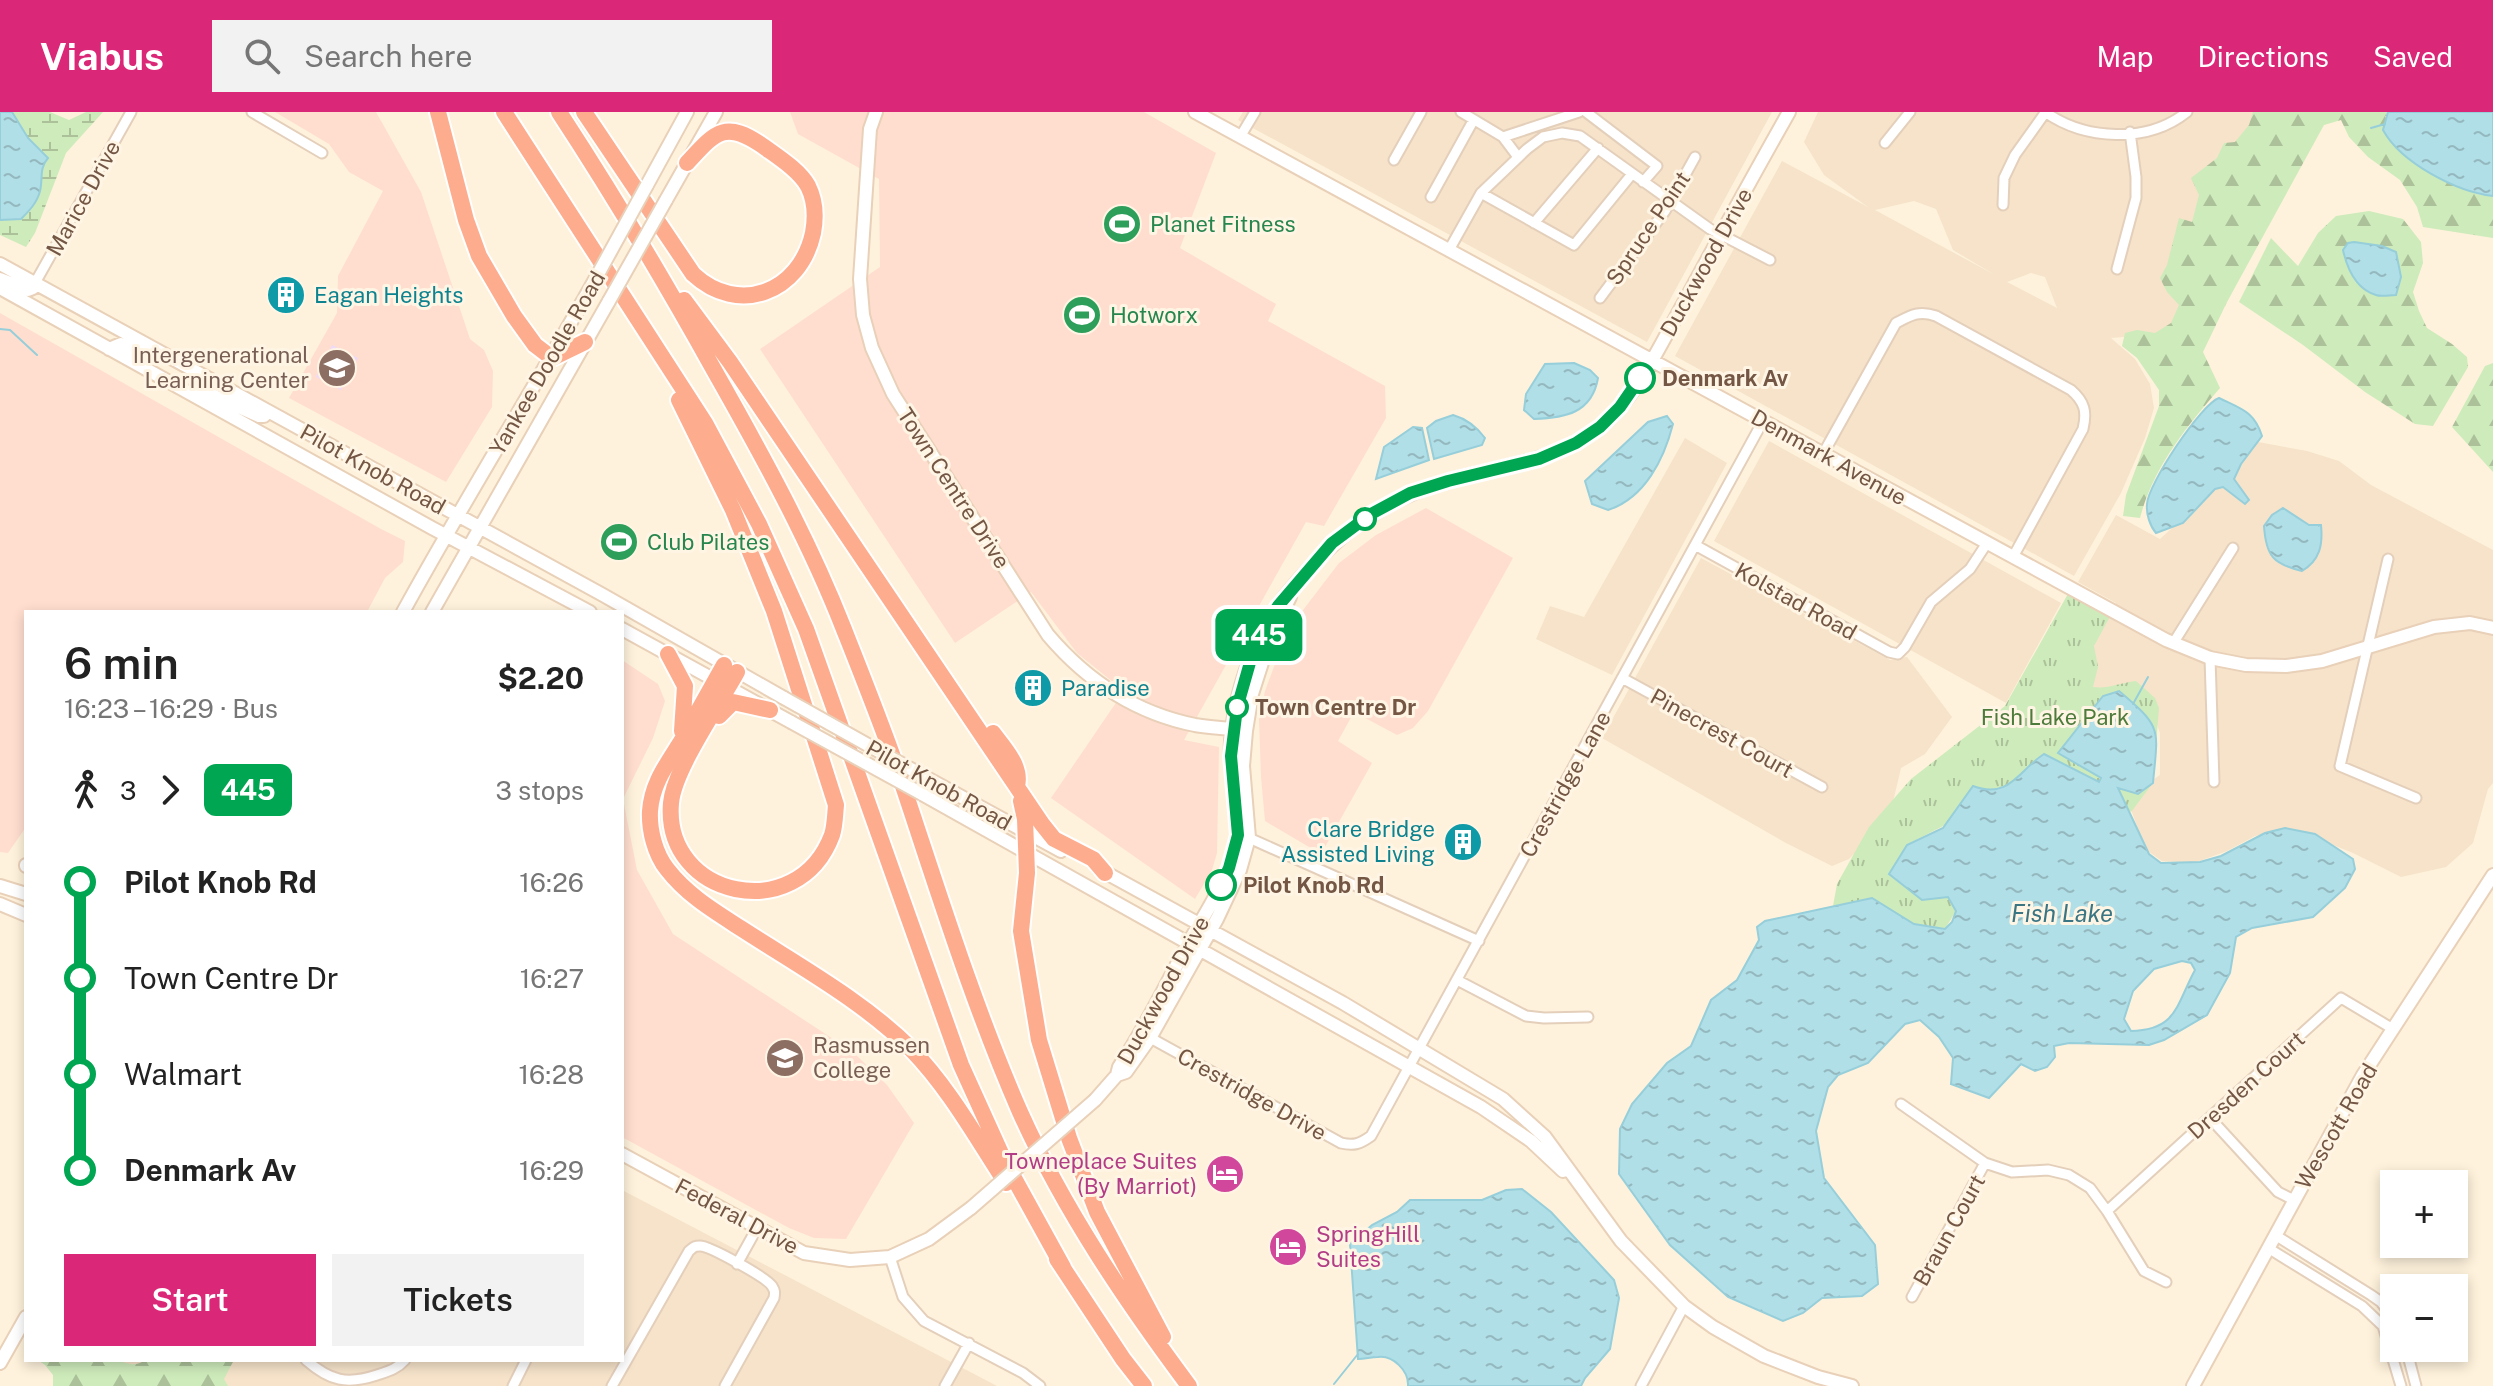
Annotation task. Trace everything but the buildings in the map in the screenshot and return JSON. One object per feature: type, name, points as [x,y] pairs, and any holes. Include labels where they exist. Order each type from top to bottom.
[{"type":"highway","points":[[438,112],[466,220],[479,256],[514,316],[535,345],[552,358],[585,342]]},
{"type":"highway","points":[[504,112],[711,436],[759,524],[806,629],[961,1065],[1004,1160],[1063,1267]]},
{"type":"highway","points":[[559,112],[651,257],[755,442],[791,514],[841,623],[897,769],[975,1003],[1021,1113],[1053,1177],[1101,1260],[1142,1323],[1189,1386]]},
{"type":"highway","points":[[584,112],[693,274],[726,294],[752,296],[778,287],[800,267],[811,241],[817,214],[807,185],[785,161],[741,132],[717,135],[687,163]]},
{"type":"highway","points":[[651,257],[730,362],[1054,839],[1093,859],[1105,873]]},
{"type":"highway","points":[[641,323],[733,510],[774,611],[836,805],[833,832],[823,856],[801,877],[773,891],[742,892],[714,883],[693,867],[680,848],[672,826],[671,804],[677,780],[702,735],[726,676]]},
{"type":"highway","points":[[668,654],[685,686],[680,743]]},
{"type":"highway","points":[[726,676],[661,771],[653,792],[651,830],[664,866],[690,894],[866,1011],[910,1049],[953,1099],[1123,1359],[1144,1386]]},
{"type":"highway","points":[[702,735],[733,702],[770,710]]},
{"type":"highway","points":[[1018,789],[1025,819],[1027,873],[1021,931],[1039,1040],[1052,1088],[1097,1212],[1189,1386]]},
{"type":"main road","name":"Yankee Doodle Road","points":[[404,610],[445,535],[552,358],[687,112]]},
{"type":"main road","name":"Yankee Doodle Road","points":[[433,610],[716,112]]},
{"type":"main road","name":"Town Centre Drive","points":[[876,112],[870,129],[860,279],[863,315],[872,348],[893,394],[1048,635],[1069,660],[1128,703],[1161,717],[1239,730]]},
{"type":"main road","name":"Denmark Avenue","points":[[1195,112],[2166,640],[2210,658],[2246,665],[2286,666],[2322,661],[2434,627],[2470,623],[2493,628]]},
{"type":"main road","name":"Duckwood Drive","points":[[890,1257],[929,1239],[971,1208],[1095,1100],[1117,1075],[1119,1067],[1240,870],[1249,838],[1239,730],[1242,688],[1257,638],[1278,606],[1332,543],[1371,514],[1410,493],[1539,459],[1576,443],[1600,427],[1620,407],[1651,361],[1789,112]]},
{"type":"main road","name":"Pilot Knob Road","points":[[0,264],[603,595],[726,676],[770,710],[1481,1107],[1518,1133],[1583,1189]]},
{"type":"main road","name":"Pilot Knob Road","points":[[0,279],[28,290],[35,283]]},
{"type":"main road","name":"Pilot Knob Road","points":[[0,288],[586,610]]},
{"type":"main road","name":"Pilot Knob Road","points":[[109,349],[115,345],[127,345],[198,379],[227,389]]},
{"type":"main road","name":"Pilot Knob Road","points":[[195,395],[212,395],[259,416],[264,416],[268,411]]},
{"type":"main road","name":"Pilot Knob Road","points":[[624,630],[668,654],[784,698],[1024,832],[1206,927],[1420,1048],[1503,1099],[1545,1137],[1621,1241],[1684,1306],[1713,1327],[1764,1356],[1818,1377],[1852,1386]]},
{"type":"main road","name":"Duckwood Drive","points":[[1206,927],[1238,835],[1231,756],[1239,730]]},
{"type":"main road","name":"Wescott Road","points":[[2193,1386],[2363,1075],[2493,875]]},
{"type":"main road","points":[[1,895],[24,894]]},
{"type":"main road","points":[[1,895],[24,913]]},
{"type":"main road","name":"Duckwood Drive","points":[[1117,1075],[1126,1072],[1195,945]]},
{"type":"main road","name":"Federal Drive","points":[[624,1155],[804,1253],[850,1260],[890,1257]]},
{"type":"main road","points":[[0,1363],[24,1321]]},
{"type":"street","name":"Marice Drive","points":[[35,283],[131,112]]},
{"type":"street","points":[[252,112],[322,153]]},
{"type":"street","points":[[1240,137],[1255,112]]},
{"type":"street","points":[[1394,160],[1421,112]]},
{"type":"street","points":[[1461,112],[1503,137],[1518,157]]},
{"type":"street","points":[[1503,137],[1579,112]]},
{"type":"street","points":[[1586,112],[1657,166],[1643,182]]},
{"type":"street","points":[[1885,143],[1910,112]]},
{"type":"street","points":[[2003,205],[2004,178],[2015,155],[2045,112],[2062,124],[2083,132],[2109,135],[2156,129],[2187,112]]},
{"type":"street","points":[[1431,197],[1473,121]]},
{"type":"street","points":[[2117,269],[2136,198],[2130,132]]},
{"type":"street","points":[[1449,250],[1481,193],[1543,137],[1562,133],[1580,136],[1710,229],[1770,260]]},
{"type":"street","points":[[1534,223],[1598,148]]},
{"type":"street","name":"Spruce Point","points":[[1600,298],[1665,211],[1695,157]]},
{"type":"street","points":[[1481,193],[1574,245],[1632,174]]},
{"type":"street","points":[[1823,454],[1896,323],[1914,313],[1926,312],[1965,332],[2071,390],[2080,397],[2085,407],[2083,429],[2013,557]]},
{"type":"street","name":"Crestridge Lane","points":[[1361,1143],[1377,1128],[1763,421]]},
{"type":"street","name":"Kolstad Road","points":[[1695,545],[1889,652],[1898,654],[1931,602],[1970,569],[1987,543]]},
{"type":"street","points":[[2174,642],[2233,548]]},
{"type":"street","points":[[2388,559],[2340,766],[2416,798]]},
{"type":"street","points":[[2210,658],[2214,782]]},
{"type":"street","name":"Pinecrest Court","points":[[1622,678],[1822,787]]},
{"type":"street","points":[[1249,838],[1479,941]]},
{"type":"street","points":[[1457,980],[1526,1016],[1588,1017]]},
{"type":"street","name":"Dresden Court","points":[[2107,1211],[2341,998],[2393,1029]]},
{"type":"street","name":"Crestridge Drive","points":[[1147,1036],[1341,1143],[1352,1146],[1361,1143]]},
{"type":"street","points":[[1901,1104],[1985,1163],[2012,1172],[2048,1170],[2069,1175],[2090,1188],[2144,1271],[2166,1282]]},
{"type":"street","points":[[2210,1118],[2278,1192],[2294,1200]]},
{"type":"street","name":"Braun Court","points":[[1912,1297],[1985,1163]]},
{"type":"street","points":[[737,1264],[757,1228]]},
{"type":"street","points":[[2275,1235],[2380,1301]]},
{"type":"street","points":[[612,1386],[689,1251],[695,1246],[704,1246],[737,1264],[770,1283],[775,1290],[774,1298],[725,1386]]},
{"type":"street","points":[[2268,1248],[2362,1306],[2383,1326],[2401,1386]]},
{"type":"street","points":[[890,1257],[903,1297],[924,1321],[1023,1373],[1040,1386]]},
{"type":"street","points":[[1641,1386],[1684,1306]]},
{"type":"street","points":[[945,1386],[969,1343]]},
{"type":"street","points":[[308,1362],[321,1372],[357,1384],[398,1368],[403,1362]]},
{"type":"street","points":[[513,1386],[525,1362]]},
{"type":"street","points":[[2410,1362],[2416,1386]]},
{"type":"shaded area","points":[[275,112],[376,112],[421,192],[470,339],[484,350],[493,371],[492,407],[446,482],[289,398],[337,313],[338,276],[383,191],[349,172],[329,144]]},
{"type":"shaded area","points":[[790,112],[1144,112],[1216,153],[1180,248],[1276,304],[1268,321],[1385,386],[1386,418],[1324,526],[1306,522],[1184,740],[1219,747],[1217,853],[1212,870],[1195,899],[1051,798],[1124,691],[1077,653],[1031,592],[955,643],[760,349],[880,267],[879,179],[798,134]]},
{"type":"shaded area","points":[[1243,112],[1772,112],[1647,342],[1238,120]]},
{"type":"shaded area","points":[[1818,112],[2273,112],[2191,303],[2172,333],[2111,338],[2135,359],[2150,384],[2154,408],[2145,438],[2121,493],[2074,576],[1675,356],[1782,161],[1868,207],[1824,175],[1804,142]],"holes":[[[1914,201],[1936,209],[1953,250],[1995,275],[1875,210]],[[2031,273],[2045,277],[2057,308],[2007,282]]]},
{"type":"shaded area","points":[[0,313],[405,541],[403,562],[385,578],[368,610],[24,610],[24,830],[8,853],[0,852]]},
{"type":"shaded area","name":"Intergenerational Learning Center","points":[[332,345],[358,358],[341,390],[316,377]]},
{"type":"shaded area","points":[[1685,438],[1727,463],[1612,675],[1536,639],[1550,606],[1584,617]]},
{"type":"shaded area","points":[[1769,441],[2061,603],[2006,703],[1714,541]]},
{"type":"shaded area","points":[[2258,442],[2307,451],[2339,461],[2371,485],[2493,550],[2493,783],[2488,789],[2473,843],[2446,867],[2401,877],[2311,836],[2282,831],[2255,836],[2194,863],[2162,861],[2145,849],[2127,798],[2160,775],[2160,733],[2148,700],[2090,687],[2095,637],[2116,603],[2078,582],[2116,515],[2160,539],[2236,470]]},
{"type":"shaded area","points":[[1426,508],[1513,558],[1428,711],[1413,728],[1397,735],[1354,712],[1338,741],[1372,763],[1321,854],[1265,821],[1259,719],[1265,691],[1282,645],[1300,614],[1339,563],[1376,535]]},
{"type":"shaded area","points":[[1701,558],[1890,660],[1907,657],[1952,717],[1925,754],[1901,768],[1889,819],[1849,859],[1832,866],[1602,738]]},
{"type":"shaded area","points":[[624,661],[658,684],[665,701],[653,738],[624,797]]},
{"type":"shaded area","points":[[624,804],[637,870],[673,934],[853,1052],[887,1085],[914,1123],[846,1239],[814,1238],[789,1228],[624,1138]]},
{"type":"shaded area","points":[[624,1191],[997,1386],[150,1386],[107,1362],[624,1362]]},
{"type":"green space","points":[[12,112],[50,112],[69,120],[86,112],[103,112],[66,153],[35,233],[26,247],[0,235],[0,220],[6,220],[42,173],[43,163],[48,158],[28,138]]},
{"type":"green space","points":[[2253,112],[2388,112],[2385,117],[2476,194],[2493,196],[2493,238],[2423,227],[2417,207],[2400,180],[2368,157],[2349,137],[2341,120],[2324,125],[2203,352],[2220,388],[2183,433],[2162,465],[2140,518],[2123,516],[2126,495],[2159,406],[2159,390],[2137,358],[2122,346],[2125,333],[2137,330],[2155,333],[2171,323],[2179,305],[2160,278],[2167,265],[2179,218],[2192,222],[2199,195],[2191,178],[2217,158],[2224,143],[2235,142],[2249,125]]},
{"type":"green space","points":[[2369,211],[2403,219],[2421,242],[2423,263],[2413,292],[2419,311],[2427,328],[2467,357],[2468,367],[2433,426],[2415,424],[2239,302],[2271,238],[2298,266],[2318,233],[2336,216]],"holes":[[[2348,243],[2371,244],[2356,283],[2343,250]]]},
{"type":"green space","points":[[2493,363],[2493,472],[2452,427],[2485,366]]},
{"type":"green space","name":"Fish Lake Park","points":[[2069,592],[2113,611],[2094,646],[2098,667],[2093,687],[2136,681],[2155,698],[2159,708],[2153,783],[2131,812],[2098,782],[2034,761],[2014,780],[2000,787],[1983,789],[1973,786],[1945,825],[1910,843],[1890,874],[1922,900],[1948,897],[1956,911],[1945,929],[1914,924],[1872,898],[1833,906],[1837,884],[1869,827],[1911,779],[2005,706]]},
{"type":"green space","points":[[41,1362],[233,1362],[224,1379],[228,1386],[53,1386],[53,1375]]},
{"type":"water","points":[[0,112],[12,112],[28,138],[48,158],[43,166],[37,199],[21,219],[0,220]]},
{"type":"water","points":[[2388,112],[2493,112],[2493,196],[2447,182],[2403,154],[2383,130]]},
{"type":"water","points":[[2348,243],[2382,246],[2396,252],[2401,277],[2396,295],[2376,295],[2358,283],[2343,250]]},
{"type":"water","points":[[1574,363],[1590,370],[1598,378],[1590,399],[1566,415],[1534,419],[1524,410],[1526,394],[1545,364]]},
{"type":"water","points":[[2219,398],[2251,416],[2262,436],[2234,479],[2249,500],[2245,504],[2223,487],[2215,489],[2183,523],[2156,533],[2149,520],[2147,504],[2156,480],[2200,414]]},
{"type":"water","points":[[1453,415],[1478,430],[1485,438],[1482,445],[1434,459],[1427,428]]},
{"type":"water","points":[[1667,416],[1673,424],[1669,437],[1651,476],[1642,487],[1608,510],[1592,504],[1585,481],[1648,422]]},
{"type":"water","points":[[1413,427],[1422,428],[1429,460],[1376,479],[1384,447]]},
{"type":"water","points":[[2283,508],[2309,525],[2321,525],[2319,551],[2313,562],[2302,571],[2278,562],[2269,552],[2264,526],[2272,515]]},
{"type":"water","name":"Fish Lake","points":[[2119,691],[2144,713],[2154,730],[2153,783],[2138,794],[2118,788],[2149,854],[2161,863],[2200,862],[2221,856],[2265,833],[2285,828],[2315,834],[2353,859],[2355,869],[2345,888],[2313,917],[2252,928],[2236,937],[2230,973],[2207,1015],[2164,1040],[2149,1045],[2069,1043],[2054,1046],[2055,1057],[2047,1067],[2035,1071],[2021,1064],[1989,1098],[1951,1084],[1953,1058],[1939,1037],[1920,1020],[1905,1024],[1868,1063],[1838,1075],[1828,1087],[1816,1131],[1824,1178],[1875,1245],[1878,1284],[1862,1296],[1822,1298],[1803,1313],[1783,1321],[1728,1297],[1670,1245],[1619,1174],[1620,1129],[1632,1104],[1667,1063],[1691,1046],[1711,1000],[1737,980],[1759,940],[1757,927],[1765,921],[1872,898],[1914,924],[1945,929],[1956,911],[1948,897],[1922,900],[1889,874],[1907,845],[1943,828],[1973,786],[1996,789],[2005,786],[2044,754],[2099,782],[2101,778],[2058,753],[2103,696]],"holes":[[[2182,961],[2191,963],[2195,970],[2173,1013],[2158,1026],[2131,1031],[2124,1019],[2133,991],[2154,969]]]},
{"type":"water","points":[[1522,1189],[1551,1212],[1614,1280],[1619,1298],[1610,1349],[1581,1386],[1408,1386],[1406,1375],[1394,1361],[1384,1357],[1358,1359],[1350,1244],[1410,1200],[1482,1200],[1506,1190]]},
{"type":"waterway","points":[[2371,128],[2385,124]]},
{"type":"waterway","points":[[0,329],[10,330],[37,355]]},
{"type":"waterway","points":[[2133,704],[2148,677]]},
{"type":"waterway","points":[[1334,1384],[1358,1354]]},
{"type":"bus line","name":"445","points":[[1221,885],[1238,835],[1231,756],[1237,708],[1257,638],[1278,606],[1332,543],[1371,514],[1410,493],[1539,459],[1576,443],[1600,427],[1620,407],[1640,378]]},
{"type":"place","name":"Planet Fitness","points":[[1122,224]]},
{"type":"place","name":"Eagan Heights","points":[[286,295]]},
{"type":"place","name":"Hotworx","points":[[1082,315]]},
{"type":"place","name":"Intergenerational Learning Center","points":[[337,368]]},
{"type":"place","name":"Denmark Av","points":[[1640,378]]},
{"type":"place","name":"Club Pilates","points":[[619,542]]},
{"type":"place","name":"Paradise","points":[[1033,688]]},
{"type":"place","name":"Town Centre Dr","points":[[1237,707]]},
{"type":"place","name":"Clare Bridge Assisted Living","points":[[1463,842]]},
{"type":"place","name":"Pilot Knob Rd","points":[[1221,885]]},
{"type":"place","name":"Rasmussen College","points":[[785,1058]]},
{"type":"place","name":"Towneplace Suites (By Marriot)","points":[[1225,1174]]},
{"type":"place","name":"SpringHill Suites","points":[[1288,1247]]}]
